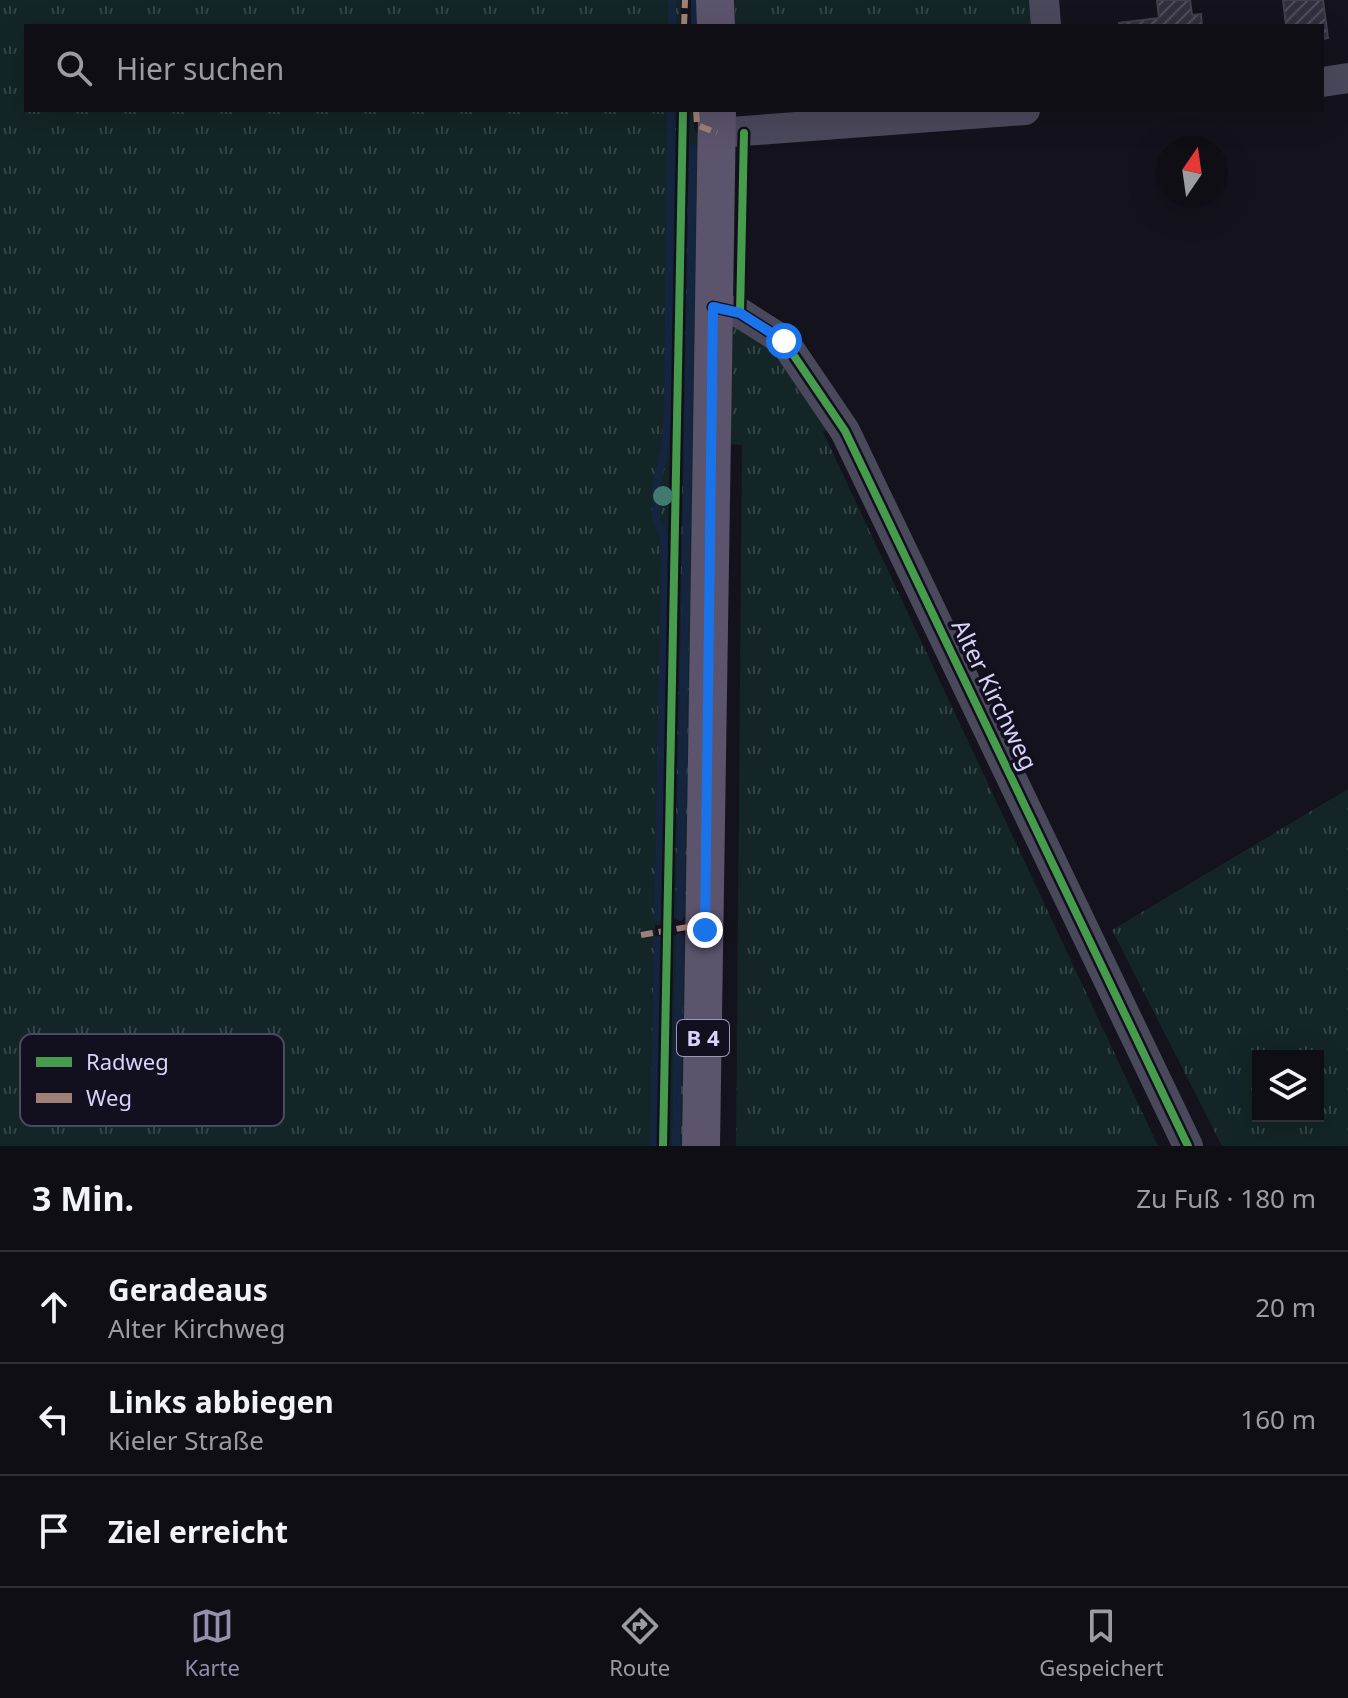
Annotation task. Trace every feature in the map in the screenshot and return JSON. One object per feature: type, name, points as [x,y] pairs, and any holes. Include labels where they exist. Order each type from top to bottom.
[{"type":"main road","points":[[715,0],[716,24]]},
{"type":"main road","name":"B 4","points":[[701,1146],[717,122]]},
{"type":"street","points":[[1044,0],[1046,24]]},
{"type":"street","points":[[1324,82],[1348,78]]},
{"type":"street","points":[[717,122],[974,112]]},
{"type":"street","name":"Alter Kirchweg","points":[[713,307],[740,313],[784,341],[845,431],[1188,1146]]},
{"type":"green space","points":[[0,0],[681,0],[680,24],[24,24],[24,112],[679,112],[663,918],[662,925],[655,925],[655,939],[662,941],[659,1146],[0,1146]]},
{"type":"green space","points":[[735,0],[1059,0],[1061,24],[735,24]]},
{"type":"green space","points":[[687,112],[692,112],[695,131],[699,135],[689,911],[685,917],[671,919]]},
{"type":"green space","points":[[735,322],[777,349],[832,426],[823,432],[1158,1146],[736,1146],[742,445],[728,444],[729,328]]},
{"type":"green space","points":[[1348,789],[1348,1146],[1222,1146],[1112,930]]},
{"type":"green space","points":[[671,935],[688,936],[685,1146],[666,1146]]},
{"type":"building","points":[[1157,0],[1190,0],[1192,15],[1201,14],[1202,24],[1119,24],[1159,18]]},
{"type":"building","points":[[1283,0],[1323,0],[1328,38],[1324,39],[1324,24],[1286,24]]},
{"type":"waterway","points":[[672,0],[672,24]]},
{"type":"waterway","points":[[695,0],[695,24]]},
{"type":"waterway","points":[[658,918],[665,568],[663,533],[656,518],[656,487],[665,447],[668,411],[671,112]]},
{"type":"waterway","points":[[680,917],[693,148]]},
{"type":"waterway","points":[[676,1146],[680,937]]},
{"type":"waterway","points":[[654,1146],[658,940]]},
{"type":"marked path","points":[[684,24],[685,0]]},
{"type":"marked path","points":[[696,112],[697,125],[717,133]]},
{"type":"marked path","points":[[641,935],[705,924]]},
{"type":"cycle path","points":[[663,1146],[683,112]]},
{"type":"cycle path","points":[[740,313],[744,133]]},
{"type":"cycle path","points":[[713,307],[740,313],[784,341],[845,431],[1188,1146]]},
{"type":"route","points":[[705,930],[713,307],[740,313],[784,341]]}]
